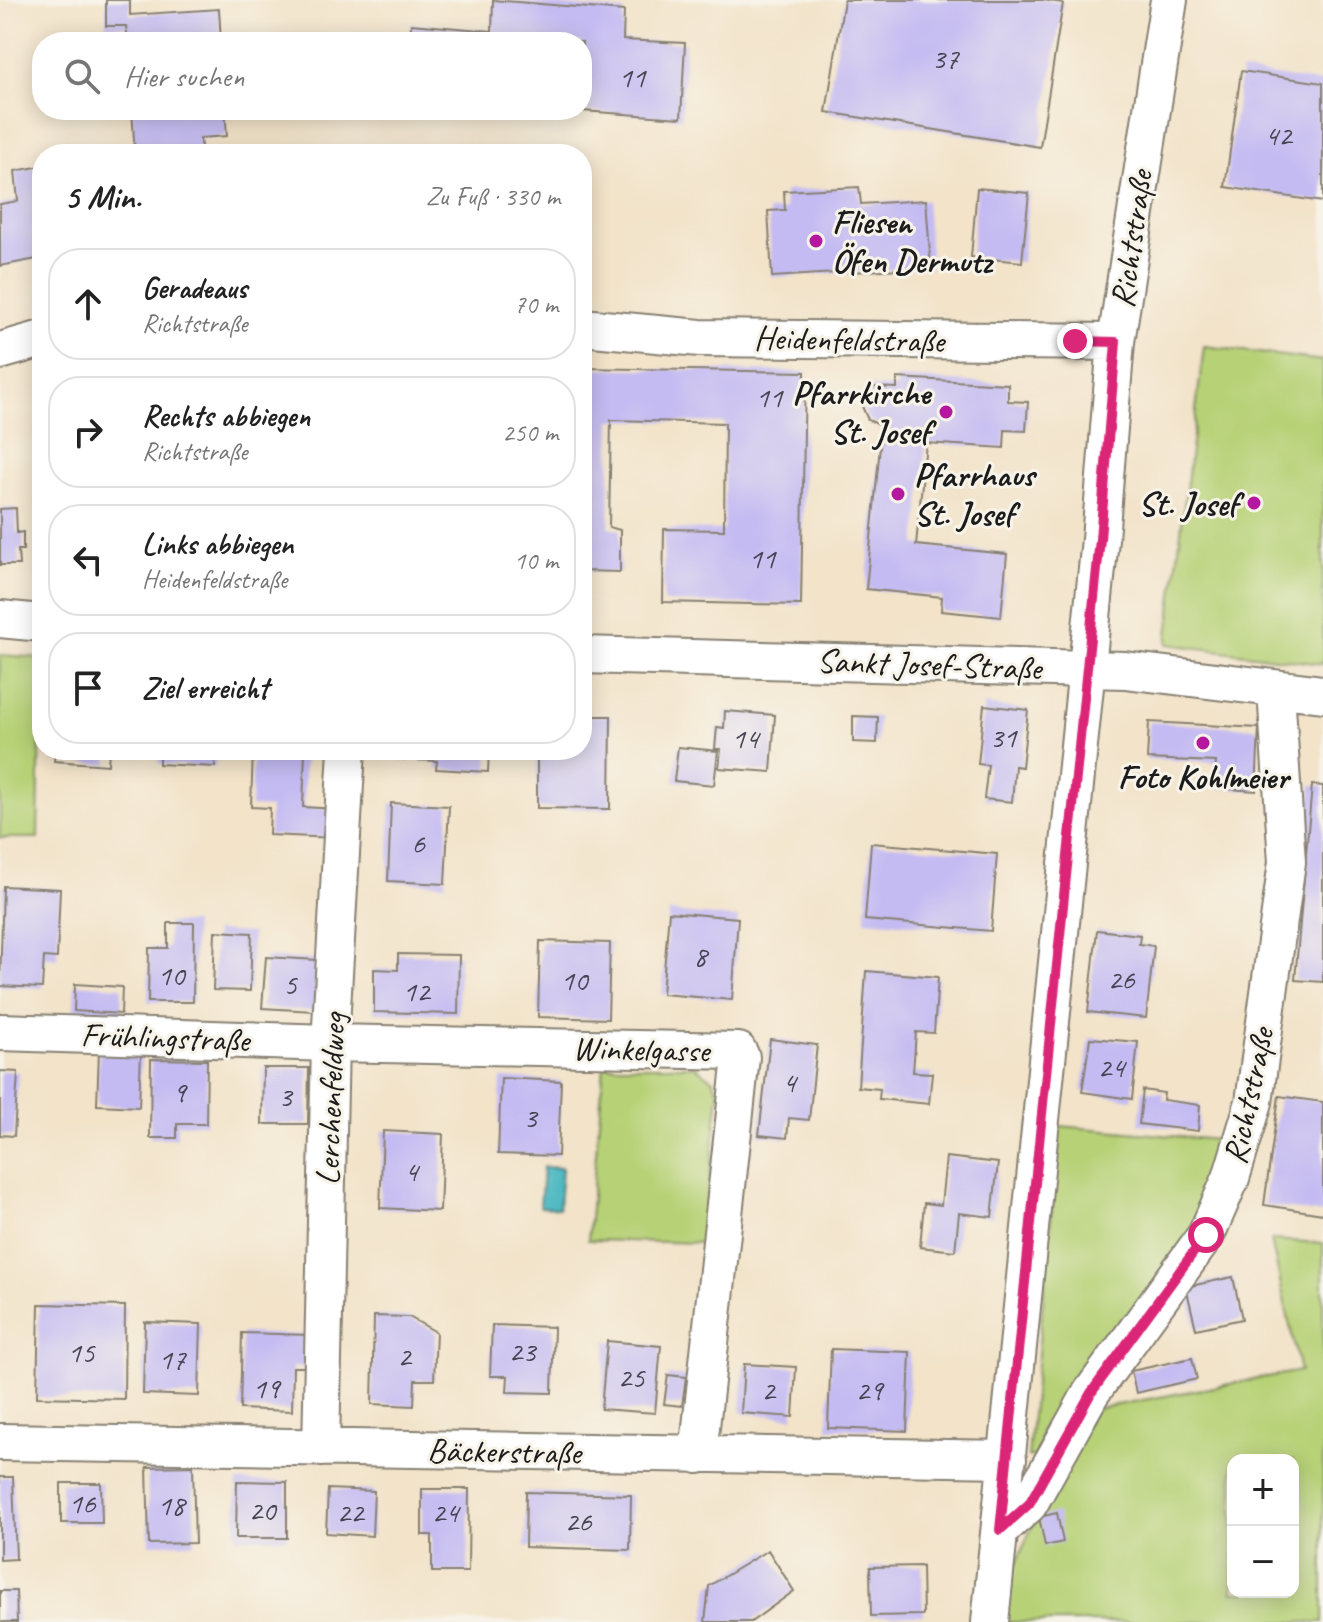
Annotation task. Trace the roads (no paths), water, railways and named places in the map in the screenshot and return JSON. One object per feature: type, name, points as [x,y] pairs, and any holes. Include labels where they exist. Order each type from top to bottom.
[{"type":"street","name":"Richtstraße","points":[[990,1622],[1100,539],[1116,342],[1169,0]]},
{"type":"street","name":"Heidenfeldstraße","points":[[592,328],[700,338],[1116,342]]},
{"type":"street","points":[[0,351],[32,342]]},
{"type":"street","points":[[0,619],[32,622]]},
{"type":"street","name":"Sankt Josef-Straße","points":[[592,655],[1125,670],[1323,694]]},
{"type":"street","name":"Richtstraße","points":[[1000,1530],[1029,1504],[1091,1393],[1206,1235],[1231,1178],[1254,1102],[1287,862],[1276,690]]},
{"type":"street","name":"Lerchenfeldweg","points":[[321,1448],[330,1043],[346,760]]},
{"type":"street","name":"Frühlingstraße","points":[[0,1032],[330,1043]]},
{"type":"street","name":"Winkelgasse","points":[[330,1043],[739,1052],[741,1057],[698,1455]]},
{"type":"street","name":"Bäckerstraße","points":[[0,1442],[1008,1459]]},
{"type":"water","points":[[543,1167],[562,1168],[559,1208],[540,1207]]},
{"type":"place","name":"Fliesen Öfen Dermutz","points":[[816,241]]},
{"type":"place","name":"Pfarrkirche St. Josef","points":[[946,412]]},
{"type":"place","name":"Pfarrhaus St. Josef","points":[[898,494]]},
{"type":"place","name":"St. Josef","points":[[1254,503]]},
{"type":"place","name":"Foto Kohlmeier","points":[[1203,743]]}]
